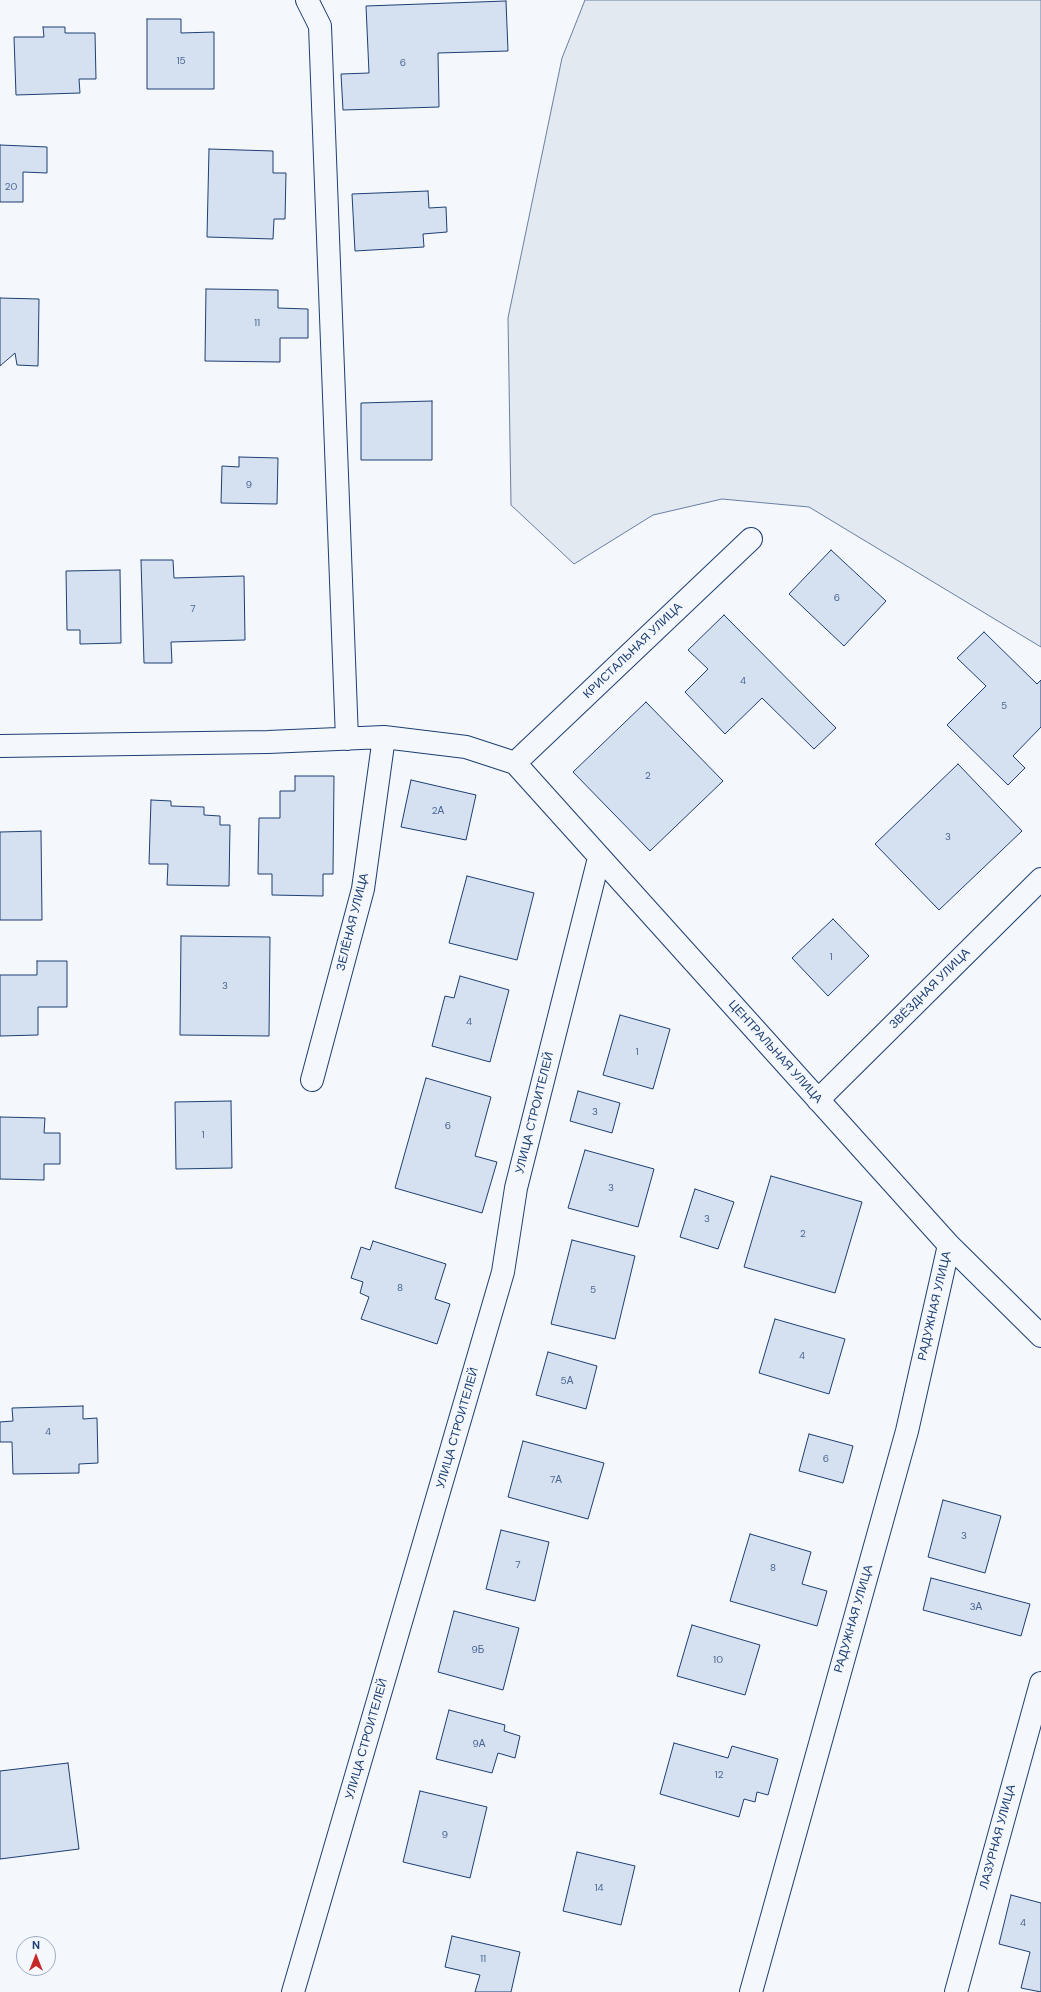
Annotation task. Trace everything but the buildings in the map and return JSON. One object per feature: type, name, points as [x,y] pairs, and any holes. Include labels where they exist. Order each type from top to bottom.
[{"type":"street","points":[[307,0],[320,26],[347,739]]},
{"type":"street","name":"КРИСТАЛЬНАЯ УЛИЦА","points":[[515,763],[752,539]]},
{"type":"street","points":[[0,746],[260,742],[347,739],[384,736],[466,747],[515,763]]},
{"type":"street","name":"ЗЕЛЁНАЯ УЛИЦА","points":[[312,1080],[364,889],[384,736]]},
{"type":"street","name":"ЦЕНТРАЛЬНАЯ УЛИЦА","points":[[515,763],[949,1245],[1041,1336]]},
{"type":"street","name":"УЛИЦА СТРОИТЕЛЕЙ","points":[[293,1992],[503,1272],[516,1188],[599,858]]},
{"type":"street","name":"ЗВЁЗДНАЯ УЛИЦА","points":[[818,1100],[1041,878]]},
{"type":"street","name":"РАДУЖНАЯ УЛИЦА","points":[[750,1992],[907,1431],[949,1245]]},
{"type":"street","name":"ЛАЗУРНАЯ УЛИЦА","points":[[956,1992],[1041,1683]]},
{"type":"shaded area","points":[[585,0],[1041,0],[1041,647],[809,507],[722,499],[653,515],[574,564],[511,505],[508,318],[562,58]]}]
